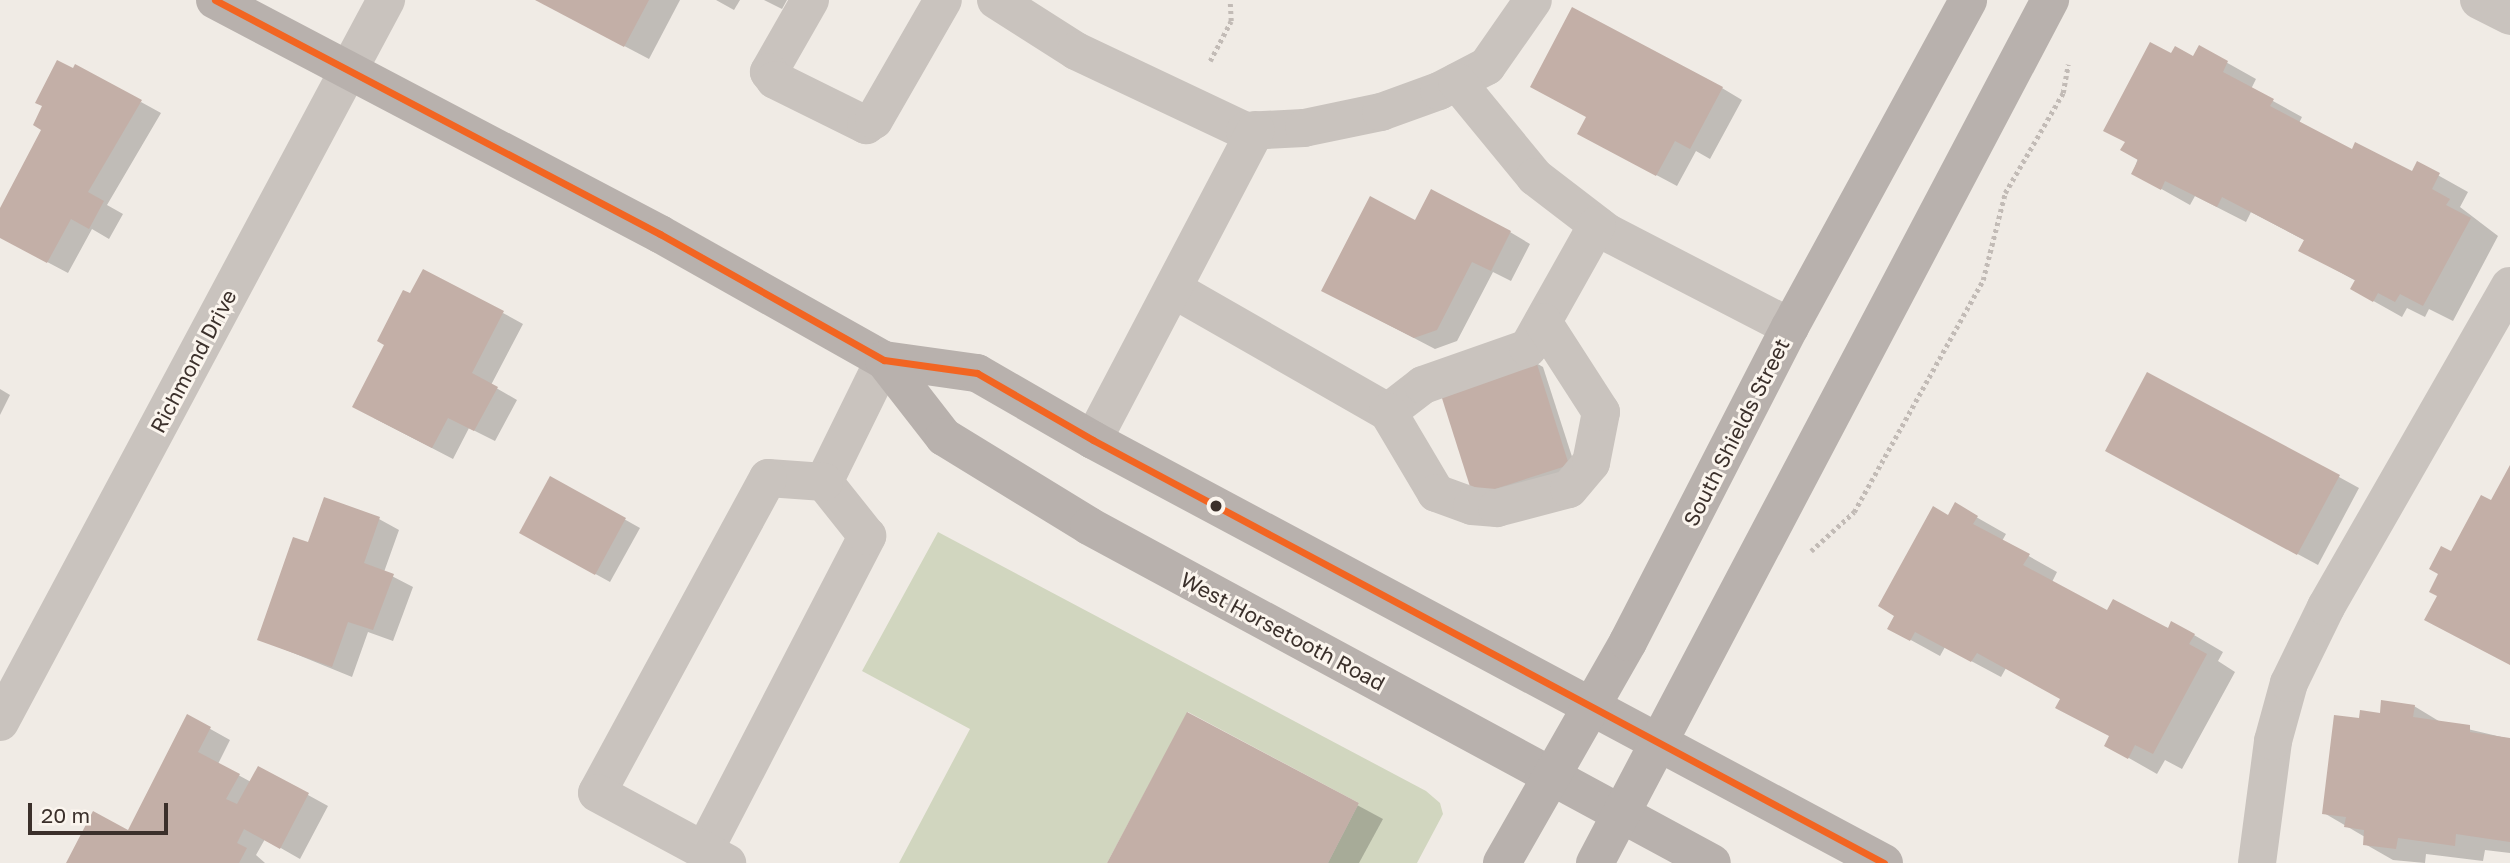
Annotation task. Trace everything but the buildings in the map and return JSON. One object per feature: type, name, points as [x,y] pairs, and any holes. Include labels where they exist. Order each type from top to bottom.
[{"type":"main road","name":"West Horsetooth Road","points":[[215,0],[660,234],[884,360],[977,373],[1093,440],[1884,863]]},
{"type":"main road","name":"South Shields Street","points":[[1502,863],[1590,706],[1790,327],[1968,0]]},
{"type":"main road","points":[[1595,863],[1657,740],[2050,0]]},
{"type":"main road","name":"West Horsetooth Road","points":[[884,360],[944,437],[1090,527],[1712,863]]},
{"type":"street","name":"Richmond Drive","points":[[0,722],[386,0]]},
{"type":"street","points":[[810,0],[771,69],[771,77],[866,125],[874,120],[943,0]]},
{"type":"street","points":[[996,0],[1076,51],[1245,131],[1304,128],[1381,112],[1457,82],[1486,66],[1533,0]]},
{"type":"street","points":[[2479,0],[2510,16]]},
{"type":"street","points":[[1457,82],[1535,177],[1597,225],[1790,327]]},
{"type":"street","points":[[1093,440],[1256,130]]},
{"type":"street","points":[[1388,412],[1423,385],[1528,348],[1597,225]]},
{"type":"street","points":[[2257,863],[2273,741],[2289,683],[2326,607],[2510,286]]},
{"type":"street","points":[[1173,289],[1388,412],[1436,493],[1472,506],[1497,508],[1569,489],[1591,463],[1601,412],[1543,322]]},
{"type":"street","points":[[824,482],[884,360]]},
{"type":"street","points":[[768,478],[824,482],[867,536],[715,857],[597,793],[768,478]]},
{"type":"path","points":[[1210,61],[1231,22],[1230,0]]},
{"type":"path","points":[[1805,556],[1854,512],[1983,280],[2005,193],[2063,93],[2070,54]]},
{"type":"green space","points":[[938,532],[1426,791],[1440,803],[1443,814],[1417,863],[1328,863],[1359,803],[1188,712],[1107,863],[899,863],[970,729],[862,671]]},
{"type":"transit line","points":[[215,0],[660,234],[884,360],[977,373],[1093,440],[1884,863]]}]
